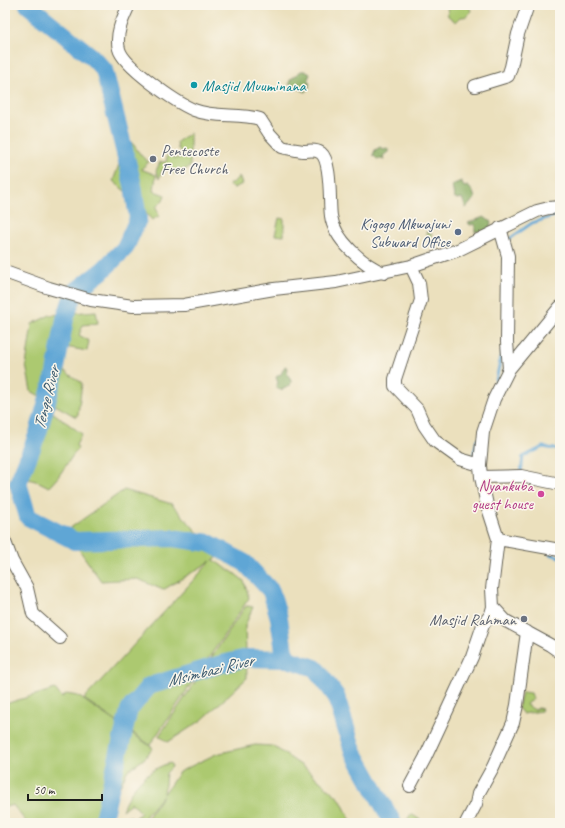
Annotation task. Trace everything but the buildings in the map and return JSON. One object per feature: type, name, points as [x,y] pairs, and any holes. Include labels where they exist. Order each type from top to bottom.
[{"type":"street","points":[[129,5],[120,24],[118,42],[120,52],[126,60],[163,92],[194,110],[213,114],[248,116],[260,119],[269,133],[282,147],[313,150],[322,154],[325,159],[327,169],[331,216],[334,228],[339,237],[354,252],[363,260],[384,273]]},
{"type":"street","points":[[475,86],[508,76],[518,34],[528,5]]},
{"type":"street","points":[[5,272],[49,288],[91,300],[133,306],[184,305],[274,289],[336,282],[384,273],[411,266],[458,250],[537,211],[560,206]]},
{"type":"street","points":[[500,228],[508,256],[507,342],[509,369]]},
{"type":"street","points":[[411,266],[419,283],[421,300],[395,379],[395,386],[417,409],[424,425],[435,441],[460,459],[481,471],[521,476],[560,484]]},
{"type":"street","points":[[410,786],[472,657],[483,625],[491,614],[493,607],[492,589],[498,538],[487,505],[481,471],[483,432],[494,399],[509,369],[560,307]]},
{"type":"street","points":[[498,538],[560,550]]},
{"type":"street","points":[[5,542],[12,561],[27,588],[33,614],[60,638]]},
{"type":"street","points":[[493,607],[506,621],[560,652]]},
{"type":"street","points":[[466,823],[476,804],[478,794],[493,767],[513,723],[517,705],[527,632]]},
{"type":"green space","points":[[447,5],[467,5],[471,10],[468,15],[461,17],[456,22],[448,16]]},
{"type":"green space","points":[[301,71],[305,71],[310,74],[308,79],[309,86],[306,92],[289,84],[290,80]]},
{"type":"green space","points":[[190,133],[190,167],[175,174],[168,170],[162,170],[159,179],[156,171],[160,162],[166,162],[168,153],[174,158],[180,158],[181,151],[178,149],[177,142]]},
{"type":"green space","points":[[129,140],[142,157],[149,162],[141,169],[156,175],[154,191],[165,195],[163,200],[156,207],[159,216],[152,220],[144,211],[139,212],[134,208],[128,201],[126,192],[113,181],[121,159],[120,146]]},
{"type":"green space","points":[[380,147],[383,149],[387,148],[389,151],[383,156],[384,159],[377,159],[373,155],[375,150]]},
{"type":"green space","points":[[239,176],[242,184],[234,188],[229,186],[230,183],[233,183]]},
{"type":"green space","points":[[461,181],[464,187],[468,186],[473,192],[475,198],[466,208],[462,198],[457,199],[454,197],[452,185]]},
{"type":"green space","points":[[484,217],[491,222],[491,228],[482,233],[481,231],[475,232],[475,224],[470,225],[468,223]]},
{"type":"green space","points":[[279,218],[284,219],[284,236],[275,235]]},
{"type":"green space","points":[[429,231],[436,245],[432,247],[426,232]]},
{"type":"green space","points":[[96,311],[98,323],[83,325],[79,335],[89,341],[87,351],[66,347],[63,370],[82,383],[78,414],[76,417],[31,391],[26,365],[32,324],[50,315]]},
{"type":"green space","points":[[285,366],[288,368],[287,373],[291,381],[290,386],[281,390],[276,386],[278,383],[276,377],[281,374]]},
{"type":"green space","points":[[48,409],[82,434],[76,445],[78,448],[58,477],[49,487],[28,479],[19,470],[24,449],[34,427]]},
{"type":"green space","points":[[124,490],[172,504],[219,556],[213,560],[244,581],[249,598],[150,745],[84,699],[211,561],[163,590],[138,579],[101,581],[66,531]]},
{"type":"green space","points":[[247,606],[253,607],[245,626],[247,678],[202,720],[168,742],[159,736]]},
{"type":"green space","points":[[55,689],[62,698],[66,694],[78,696],[153,748],[144,759],[127,771],[116,795],[100,823],[27,823],[13,805],[5,807],[5,704]]},
{"type":"green space","points":[[522,692],[531,693],[533,699],[526,705],[535,710],[538,708],[542,709],[541,711],[523,714],[518,708]]},
{"type":"green space","points":[[255,745],[273,746],[305,768],[340,799],[352,823],[144,823],[163,795],[147,814],[142,823],[123,823],[123,819],[131,816],[135,822],[134,819],[141,813],[131,803],[132,802],[122,810],[132,790],[146,775],[152,771],[170,763],[172,767],[166,773],[164,794],[179,772],[216,754]]},
{"type":"green space","points":[[411,814],[425,823],[405,823]]},
{"type":"waterway","name":"Tenge River","points":[[28,5],[92,57],[104,70],[133,185],[138,219],[125,248],[102,271],[76,291],[71,301],[65,319],[55,373],[38,433],[18,483],[28,517],[75,541],[172,538],[209,543],[245,563],[271,591],[279,618],[284,651],[288,659]]},
{"type":"waterway","points":[[508,240],[532,223],[560,214]]},
{"type":"waterway","points":[[495,385],[502,352]]},
{"type":"waterway","points":[[473,457],[477,440]]},
{"type":"waterway","points":[[521,473],[523,457],[543,447],[560,450]]},
{"type":"waterway","points":[[550,554],[560,557]]},
{"type":"waterway","points":[[541,634],[548,636],[552,640]]},
{"type":"waterway","name":"Msimbazi River","points":[[102,823],[129,710],[149,686],[218,665],[247,658],[288,659],[315,668],[336,696],[353,751],[393,823]]},
{"type":"place","name":"Masjid Muuminana","points":[[194,85]]},
{"type":"place","name":"Pentecoste Free Church","points":[[153,159]]},
{"type":"place","name":"Kigogo Mkwajuni Subward Office","points":[[458,232]]},
{"type":"place","name":"Nyankuba guest house","points":[[541,494]]},
{"type":"place","name":"Masjid Rahman","points":[[524,619]]}]
